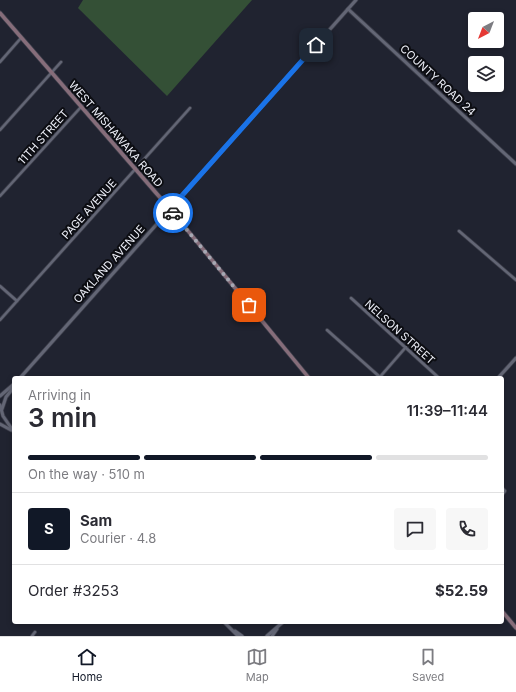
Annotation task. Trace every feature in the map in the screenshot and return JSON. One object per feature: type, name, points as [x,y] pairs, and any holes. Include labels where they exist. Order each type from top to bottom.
[{"type":"main road","name":"WEST MISHAWAKA ROAD","points":[[0,13],[170,209],[307,376]]},
{"type":"main road","points":[[504,613],[516,628]]},
{"type":"street","name":"OAKLAND AVENUE","points":[[22,376],[356,0]]},
{"type":"street","name":"COUNTY ROAD 24","points":[[348,9],[516,164]]},
{"type":"street","points":[[0,62],[21,38]]},
{"type":"street","points":[[0,130],[61,62]]},
{"type":"street","name":"11TH STREET","points":[[0,196],[81,107]]},
{"type":"street","name":"PAGE AVENUE","points":[[0,320],[190,108]]},
{"type":"street","points":[[460,231],[516,280]]},
{"type":"street","points":[[0,286],[17,301]]},
{"type":"street","name":"NELSON STREET","points":[[351,298],[437,376]]},
{"type":"street","points":[[327,330],[377,376]]},
{"type":"street","points":[[381,376],[406,347]]},
{"type":"street","points":[[500,376],[516,358]]},
{"type":"street","points":[[0,396],[12,386]]},
{"type":"street","points":[[0,416],[6,397],[12,390]]},
{"type":"street","points":[[0,405],[5,420],[12,429]]},
{"type":"street","points":[[0,424],[12,431]]},
{"type":"street","points":[[226,624],[242,636]]},
{"type":"street","points":[[229,626],[238,636]]},
{"type":"street","points":[[267,636],[279,626]]},
{"type":"street","points":[[272,636],[279,626]]},
{"type":"street","points":[[32,636],[35,632]]},
{"type":"green space","points":[[83,0],[252,0],[167,96],[78,8]]},
{"type":"way so far","points":[[173,213],[249,305]]},
{"type":"route","points":[[173,213],[170,209],[316,45]]}]
